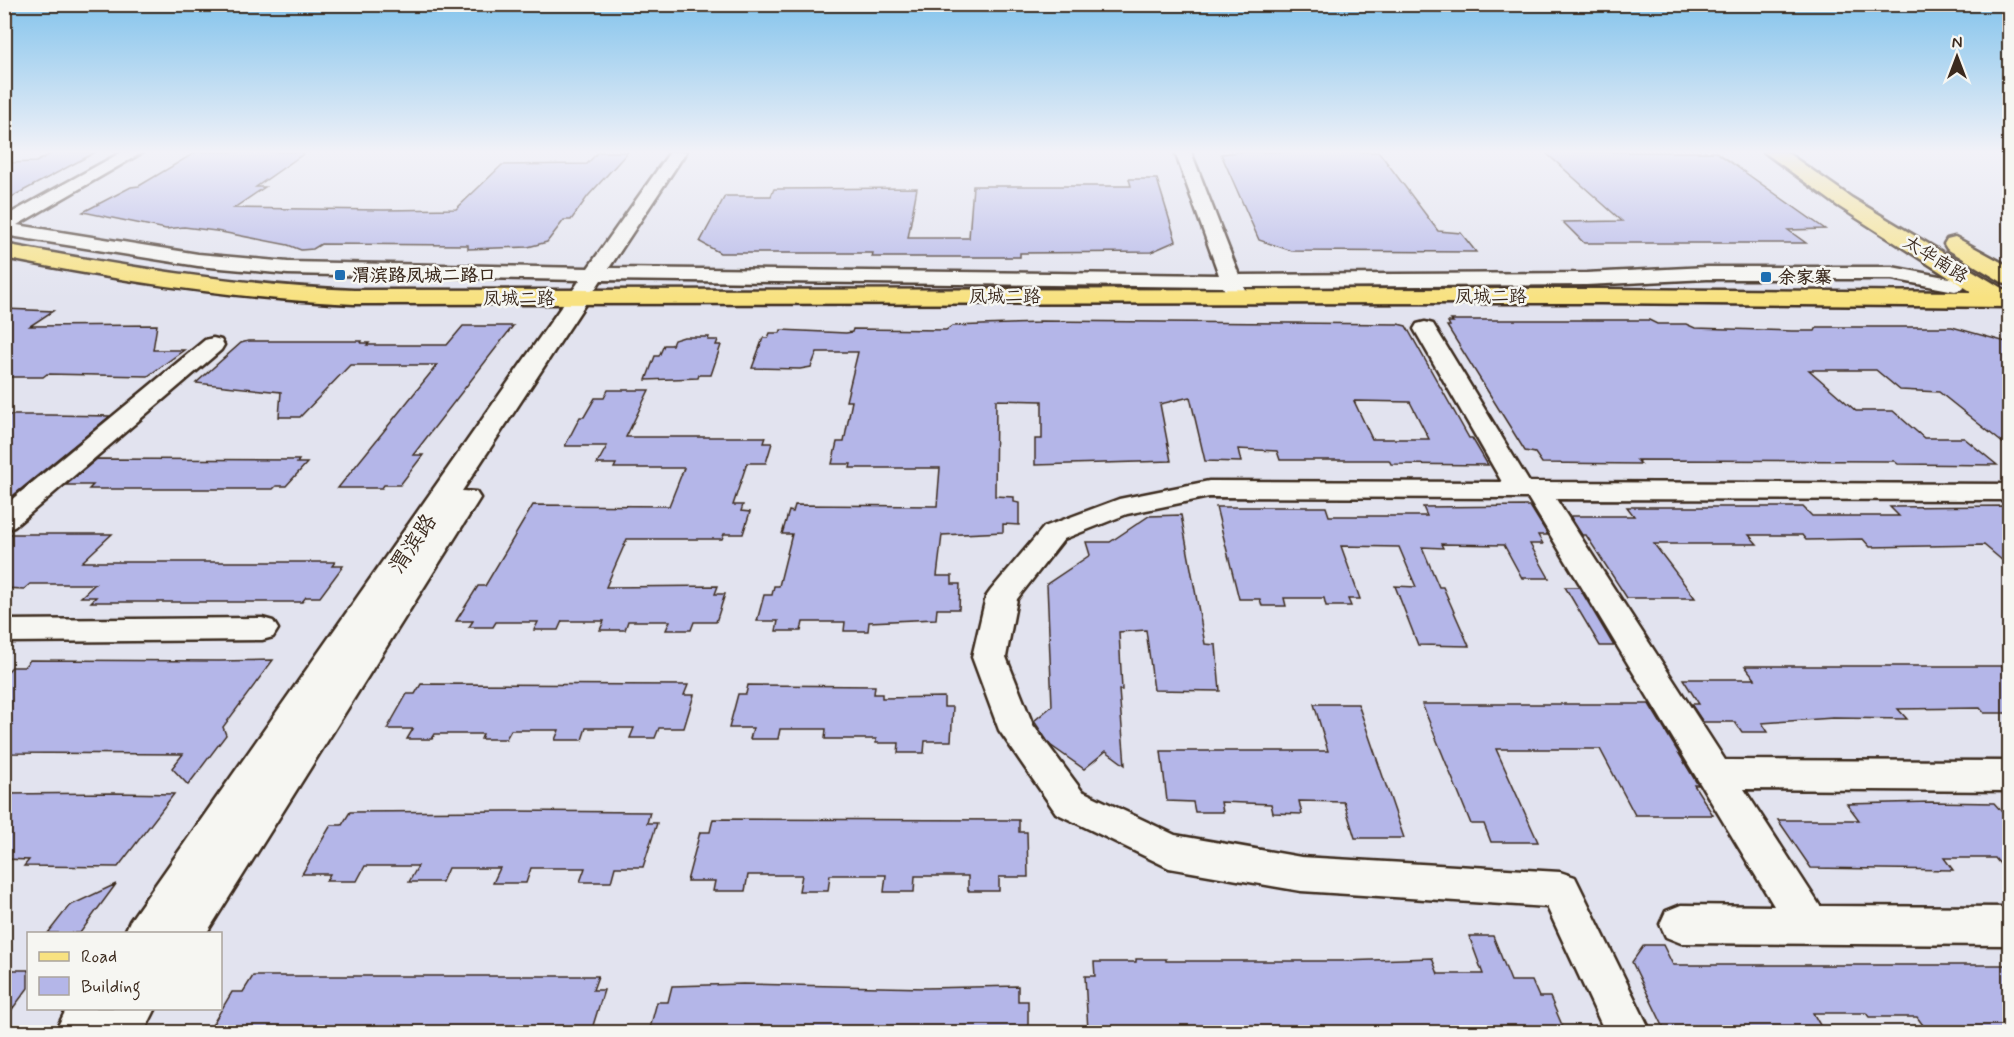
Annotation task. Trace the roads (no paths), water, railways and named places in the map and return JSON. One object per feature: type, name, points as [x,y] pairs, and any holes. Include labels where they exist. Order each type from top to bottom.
[{"type":"main road","name":"太华南路","points":[[1843,200],[1978,285]]},
{"type":"main road","name":"太华南路","points":[[1936,233],[2008,293]]},
{"type":"main road","name":"凤城二路","points":[[4,242],[181,270],[380,283],[2008,293]]},
{"type":"main road","name":"凤城二路","points":[[4,251],[153,279],[274,294],[354,297],[598,286]]},
{"type":"main road","name":"凤城二路","points":[[1234,288],[1593,287],[1716,284],[1978,285],[2008,293]]},
{"type":"street","points":[[4,227],[50,200]]},
{"type":"street","name":"渭滨路","points":[[183,932],[598,286],[649,200]]},
{"type":"street","name":"渭滨路","points":[[147,932],[560,326],[598,286],[661,200]]},
{"type":"street","points":[[4,227],[198,260],[288,268],[408,272],[598,286],[1234,288],[1201,200]]},
{"type":"street","points":[[1425,329],[1714,774],[1808,924]]},
{"type":"street","points":[[4,521],[213,345]]},
{"type":"street","points":[[1628,1032],[1560,890],[1301,874],[1169,851],[1069,802],[1017,730],[989,657],[1002,597],[1054,533],[1119,507],[1209,489],[2010,492]]},
{"type":"street","points":[[4,631],[262,629]]},
{"type":"street","points":[[1714,774],[2010,776]]},
{"type":"street","points":[[1681,924],[2010,926]]},
{"type":"street","points":[[78,1032],[93,1010]]},
{"type":"street","points":[[118,1032],[133,1010]]},
{"type":"place","name":"渭滨路凤城二路口","points":[[340,275]]},
{"type":"place","name":"余家寨","points":[[1766,277]]}]
